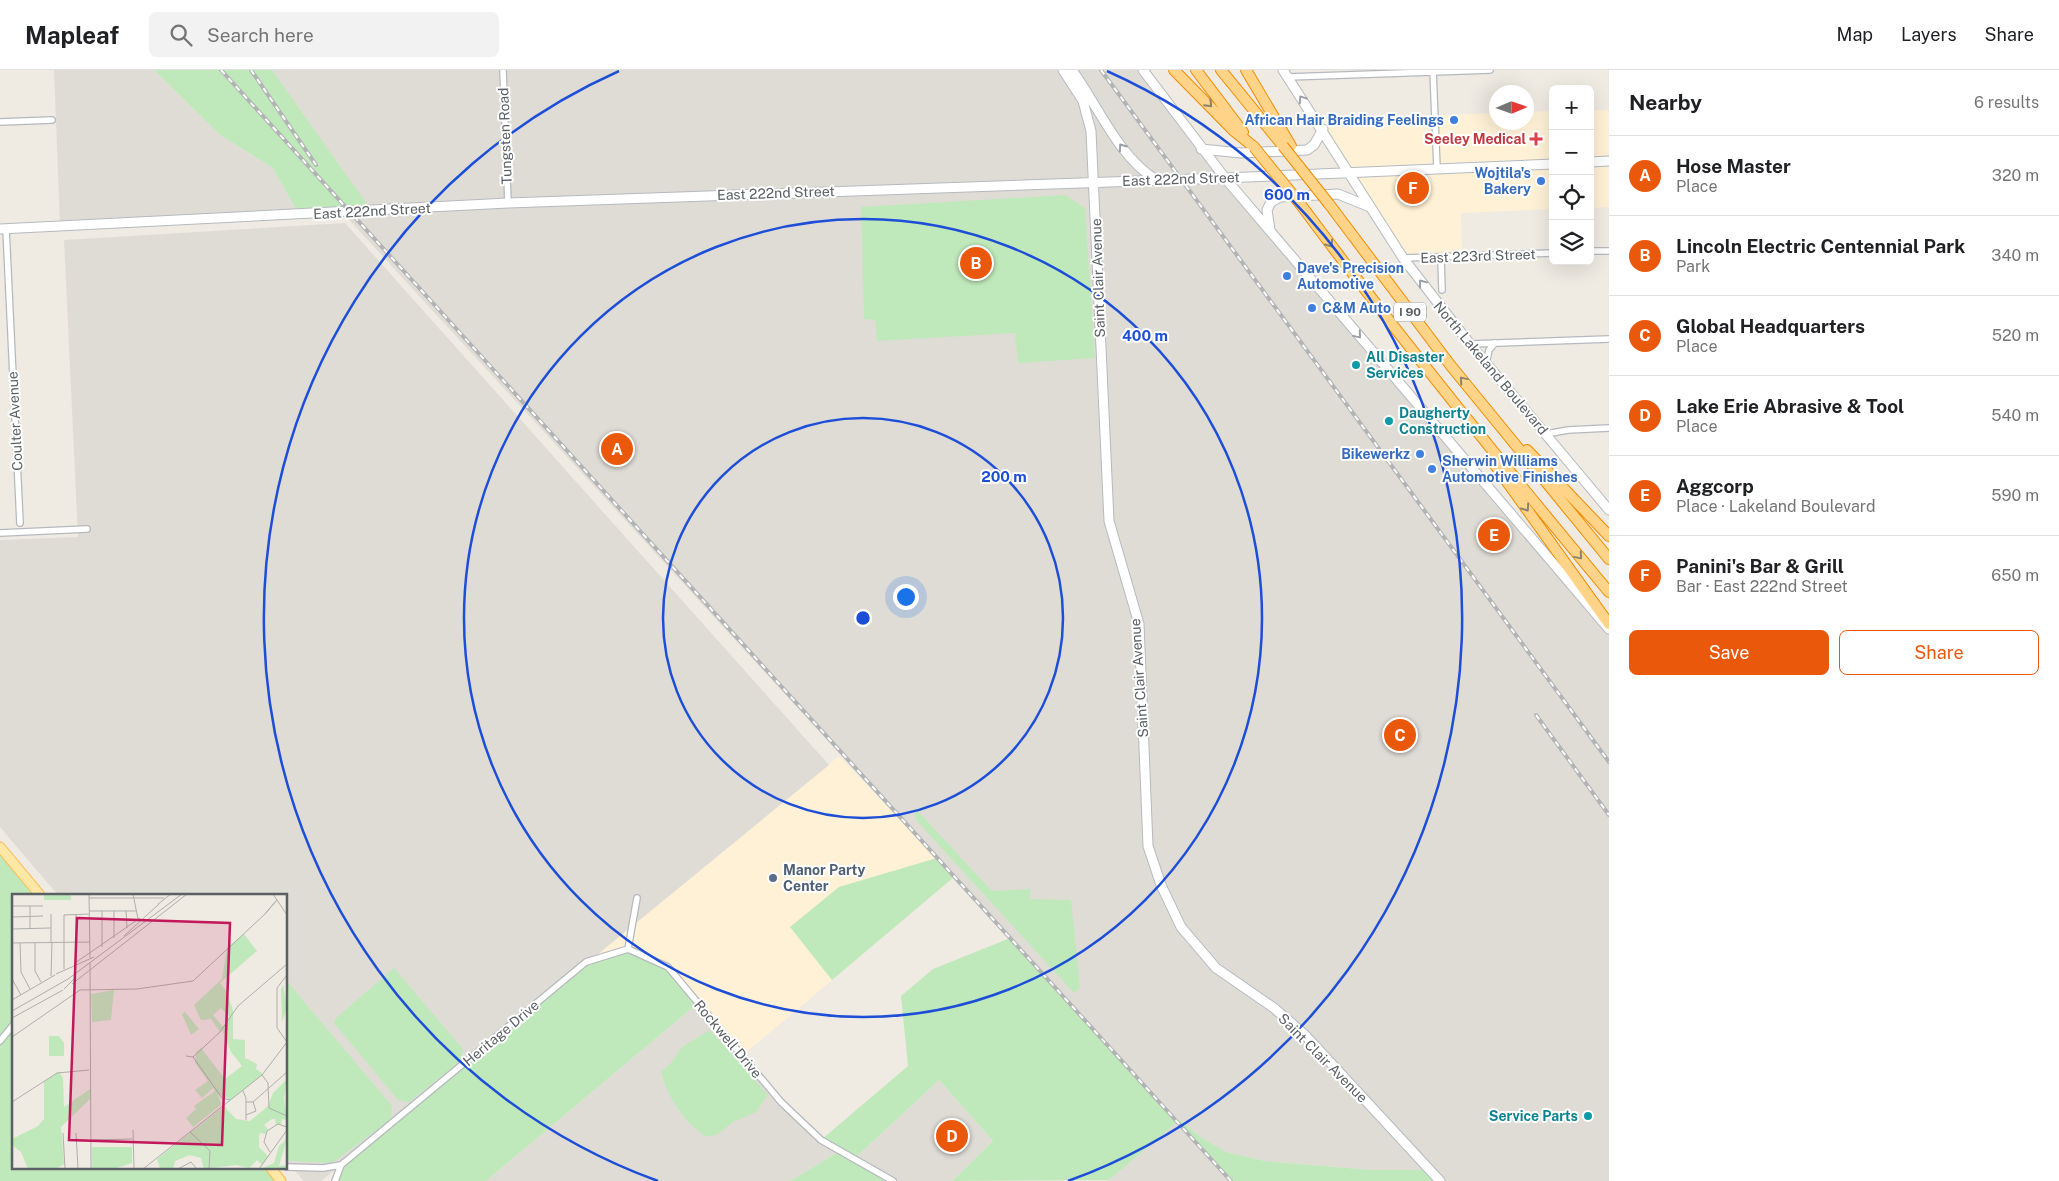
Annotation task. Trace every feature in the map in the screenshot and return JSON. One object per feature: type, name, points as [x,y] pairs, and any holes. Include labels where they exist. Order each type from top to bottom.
[{"type":"highway","points":[[1174,70],[1233,130],[1254,147]]},
{"type":"highway","name":"I 90","points":[[1196,70],[1300,204],[1374,304],[1469,424],[1609,592]]},
{"type":"highway","points":[[1221,70],[1287,146]]},
{"type":"highway","points":[[1246,70],[1287,146]]},
{"type":"highway","name":"I 90","points":[[1287,146],[1451,366],[1609,559]]},
{"type":"highway","points":[[1494,418],[1552,474],[1609,536]]},
{"type":"highway","points":[[1469,424],[1494,464],[1609,624]]},
{"type":"main road","points":[[0,847],[39,894]]},
{"type":"main road","points":[[271,1168],[281,1181]]},
{"type":"street","name":"Tungsten Road","points":[[503,70],[508,203]]},
{"type":"street","name":"Saint Clair Avenue","points":[[1063,70],[1075,86],[1088,113],[1094,181],[1109,521],[1139,624],[1148,846],[1162,886],[1181,927],[1216,968],[1274,1008],[1305,1035],[1440,1181]]},
{"type":"street","points":[[1072,70],[1128,156],[1143,171],[1157,180]]},
{"type":"street","points":[[1143,70],[1201,149],[1225,178],[1609,630]]},
{"type":"street","points":[[1286,74],[1490,70]]},
{"type":"street","points":[[1433,71],[1437,168]]},
{"type":"street","name":"North Lakeland Boulevard","points":[[1286,74],[1323,129],[1403,258],[1470,344],[1609,510]]},
{"type":"street","points":[[0,122],[52,120]]},
{"type":"street","points":[[1201,149],[1241,153],[1307,150],[1314,145],[1323,129]]},
{"type":"street","points":[[1594,162],[1609,162]]},
{"type":"street","name":"East 222nd Street","points":[[3,229],[508,203],[1094,181],[1225,178],[1549,164]]},
{"type":"street","points":[[1270,231],[1267,210],[1271,202],[1280,197],[1338,194],[1370,207]]},
{"type":"street","name":"Coulter Avenue","points":[[3,229],[20,523]]},
{"type":"street","points":[[1594,251],[1609,251]]},
{"type":"street","name":"East 223rd Street","points":[[1403,258],[1549,253]]},
{"type":"street","points":[[1441,258],[1442,290]]},
{"type":"street","points":[[1470,344],[1609,339]]},
{"type":"street","points":[[1486,363],[1489,350],[1495,343]]},
{"type":"street","points":[[1546,434],[1568,430],[1609,428]]},
{"type":"street","points":[[0,533],[87,529]]},
{"type":"street","points":[[628,949],[637,898]]},
{"type":"street","name":"Rockwell Drive","points":[[628,949],[668,967],[780,1102],[821,1140],[893,1181]]},
{"type":"street","name":"Heritage Drive","points":[[335,1181],[341,1165],[586,962],[628,949]]},
{"type":"street","points":[[0,1041],[12,1026]]},
{"type":"street","points":[[288,1167],[323,1168],[341,1165]]},
{"type":"shaded area","points":[[54,70],[154,70],[220,135],[273,168],[299,215],[60,225]]},
{"type":"shaded area","points":[[272,70],[1143,70],[1162,98],[1609,629],[1609,1181],[1440,1181],[1430,1170],[1372,1170],[1265,1161],[1225,1152],[1202,1138],[1180,1120],[1178,1122],[1231,1181],[1105,1181],[1109,1180],[1177,1121],[342,212]]},
{"type":"shaded area","points":[[1594,110],[1609,110],[1609,207],[1594,208]]},
{"type":"shaded area","points":[[1549,111],[1549,209],[1461,213],[1462,257],[1403,258],[1317,120],[1489,113],[1489,130],[1534,130],[1534,112]]},
{"type":"shaded area","points":[[345,223],[829,765],[321,1181],[304,1181],[288,1162],[288,894],[57,894],[0,827],[0,540],[78,537],[64,240]]},
{"type":"shaded area","points":[[839,756],[937,858],[839,887],[790,927],[832,980],[742,1056],[586,962]]},
{"type":"shaded area","points":[[698,1003],[781,1102],[821,1140],[840,1151],[790,1181],[486,1181]]},
{"type":"shaded area","points":[[939,1080],[993,1141],[952,1181],[893,1181],[854,1159]]},
{"type":"green space","points":[[154,70],[272,70],[372,211],[299,215],[273,168],[220,135]]},
{"type":"green space","points":[[1065,195],[1085,208],[1095,358],[1018,363],[1015,333],[877,341],[875,320],[864,319],[861,207]]},
{"type":"green space","points":[[914,807],[992,891],[1030,889],[1030,899],[1071,900],[1080,988],[1074,993],[916,820]]},
{"type":"green space","points":[[0,847],[39,894],[12,894],[12,1168],[271,1168],[281,1181],[0,1181]]},
{"type":"green space","points":[[937,858],[954,877],[832,980],[790,927],[839,887]]},
{"type":"green space","points":[[1010,938],[1177,1121],[1180,1120],[1202,1138],[1226,1152],[1265,1161],[1372,1170],[1430,1170],[1440,1181],[1231,1181],[1177,1122],[1109,1180],[952,1181],[993,1141],[939,1080],[854,1159],[893,1181],[790,1181],[840,1151],[821,1140],[908,1066],[901,996],[933,969]]},
{"type":"green space","points":[[628,949],[668,967],[698,1003],[486,1181],[335,1181],[341,1165],[586,962]]},
{"type":"green space","points":[[394,968],[462,1048],[462,1058],[458,1063],[409,1102],[398,1100],[334,1023],[336,1018]]},
{"type":"green space","points":[[288,982],[392,1106],[391,1117],[386,1123],[332,1163],[290,1161],[288,1159]]},
{"type":"green space","points":[[710,1030],[768,1095],[756,1112],[733,1122],[718,1134],[707,1137],[691,1125],[678,1109],[672,1100],[661,1072],[670,1064],[682,1047]]},
{"type":"railway","points":[[221,70],[1231,1181]]},
{"type":"railway","points":[[251,70],[316,165]]},
{"type":"railway","points":[[1101,70],[1609,762]]},
{"type":"railway","points":[[1536,715],[1609,815]]},
{"type":"place","name":"African Hair Braiding Feelings","points":[[1454,120]]},
{"type":"place","name":"Seeley Medical","points":[[1536,139]]},
{"type":"place","name":"Wojtila's Bakery","points":[[1541,181]]},
{"type":"place","name":"Panini's Bar & Grill","points":[[1413,188]]},
{"type":"place","name":"Lincoln Electric Centennial Park","points":[[976,263]]},
{"type":"place","name":"Dave's Precision Automotive","points":[[1287,276]]},
{"type":"place","name":"C&M Auto","points":[[1312,308]]},
{"type":"place","name":"All Disaster Services","points":[[1356,365]]},
{"type":"place","name":"Daugherty Construction","points":[[1389,421]]},
{"type":"place","name":"Hose Master","points":[[617,449]]},
{"type":"place","name":"Bikewerkz","points":[[1420,454]]},
{"type":"place","name":"Sherwin Williams Automotive Finishes","points":[[1432,469]]},
{"type":"place","name":"Aggcorp","points":[[1494,535]]},
{"type":"place","name":"Global Headquarters","points":[[1400,735]]},
{"type":"place","name":"Manor Party Center","points":[[773,878]]},
{"type":"place","name":"Service Parts","points":[[1588,1116]]},
{"type":"place","name":"Lake Erie Abrasive & Tool","points":[[952,1136]]}]
